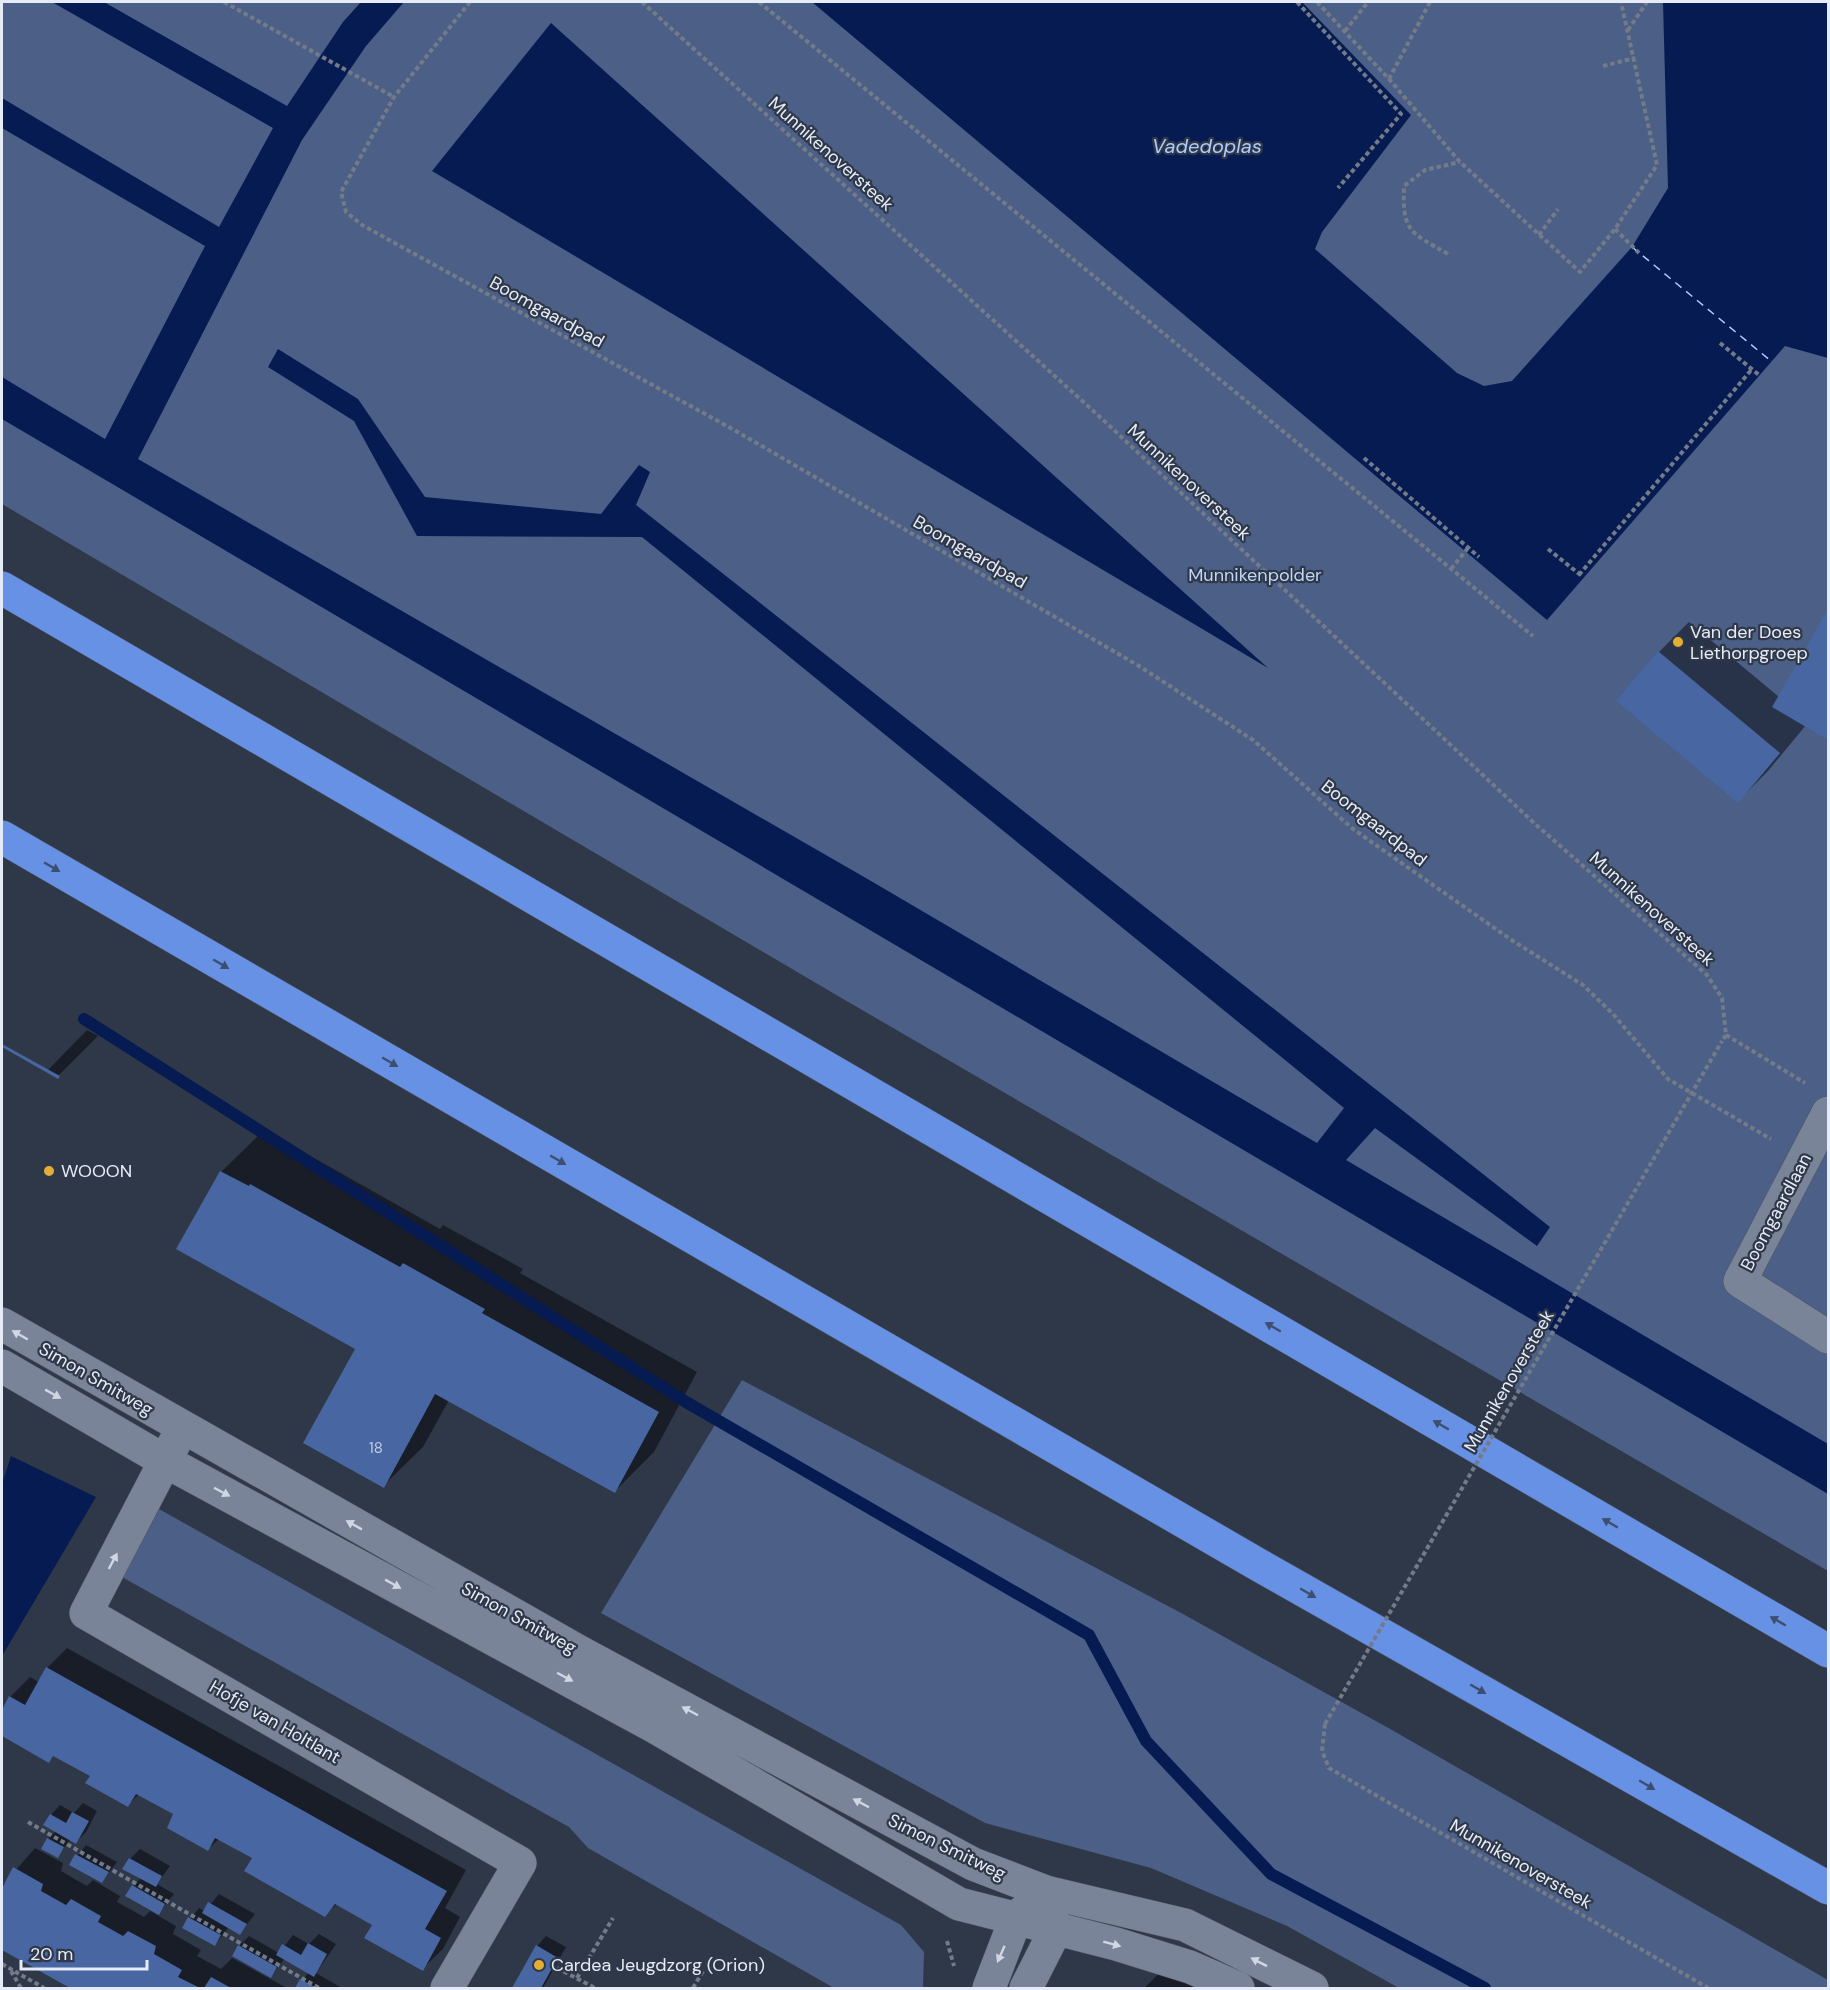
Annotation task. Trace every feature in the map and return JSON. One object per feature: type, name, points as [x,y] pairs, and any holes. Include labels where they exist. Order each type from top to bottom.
[{"type":"highway","points":[[2,588],[1828,1651]]},
{"type":"highway","points":[[2,837],[1267,1570],[1828,1888]]},
{"type":"street","name":"Boomgaardlaan","points":[[1828,1113],[1740,1281],[1828,1337]]},
{"type":"street","name":"Simon Smitweg","points":[[2,1324],[568,1646],[973,1864],[1046,1892],[1185,1925],[1311,1989]]},
{"type":"street","name":"Simon Smitweg","points":[[2,1366],[159,1474],[655,1727],[959,1904],[1016,1918],[1055,1931],[1116,1944],[1190,1967],[1238,1989]]},
{"type":"street","name":"Hofje van Holtlant","points":[[182,1428],[86,1613],[520,1863],[447,1989]]},
{"type":"street","points":[[989,1989],[1016,1918],[1046,1892],[1055,1931],[1026,1989]]},
{"type":"path","points":[[224,2],[394,97]]},
{"type":"path","name":"Boomgaardpad","points":[[470,2],[394,97],[341,192],[346,212],[362,225],[736,431],[1149,672],[1253,740],[1353,829],[1513,941],[1583,985],[1613,1014],[1668,1079],[1804,1157]]},
{"type":"path","name":"Munnikenoversteek","points":[[642,2],[1100,417],[1533,822],[1707,975],[1722,998],[1726,1035],[1325,1724],[1322,1751],[1329,1768],[1708,1989]]},
{"type":"path","points":[[759,2],[1533,636]]},
{"type":"path","points":[[1297,2],[1401,114],[1338,188]]},
{"type":"path","points":[[1317,2],[1389,79],[1460,162],[1580,272],[1615,229],[1657,165],[1621,2]]},
{"type":"path","points":[[1345,32],[1368,2]]},
{"type":"path","points":[[1389,79],[1430,2]]},
{"type":"path","points":[[1627,30],[1647,2]]},
{"type":"path","points":[[1604,66],[1635,58]]},
{"type":"path","points":[[1448,255],[1415,235],[1403,214],[1404,186],[1425,170],[1460,162]]},
{"type":"path","points":[[1539,235],[1558,208]]},
{"type":"path","points":[[1615,229],[1639,253]]},
{"type":"path","points":[[1720,343],[1759,375]]},
{"type":"path","points":[[1548,549],[1581,576],[1752,369]]},
{"type":"path","points":[[1364,458],[1479,557]]},
{"type":"path","points":[[1451,569],[1468,548]]},
{"type":"path","points":[[1726,1035],[1788,1071]]},
{"type":"path","points":[[28,1822],[319,1989]]},
{"type":"path","points":[[577,1978],[613,1918]]},
{"type":"path","points":[[947,1941],[952,1952],[955,1970]]},
{"type":"path","points":[[2,1964],[44,1989]]},
{"type":"path","points":[[557,1968],[595,1989]]},
{"type":"path","points":[[10,1969],[21,1989]]},
{"type":"path","points":[[693,1989],[703,1971]]},
{"type":"green space","name":"Munnikenpolder","points":[[2,2],[1828,2],[1828,1571],[838,996],[2,504]]},
{"type":"green space","points":[[742,1380],[1183,1614],[1392,1730],[1828,1980],[1828,1988],[1399,1988],[1287,1926],[1151,1868],[985,1823],[601,1613]]},
{"type":"green space","points":[[159,1509],[901,1925],[924,1952],[923,1988],[834,1988],[588,1848],[569,1827],[122,1577]]},
{"type":"water","points":[[52,2],[104,2],[287,106],[343,22],[361,2],[404,2],[366,46],[302,140],[138,459],[871,881],[1317,1143],[1344,1108],[642,537],[417,536],[354,421],[268,367],[278,349],[358,399],[425,497],[601,514],[639,465],[650,472],[636,505],[1550,1227],[1537,1246],[1375,1128],[1346,1160],[1828,1444],[1828,1494],[2,419],[2,377],[105,439],[205,246],[2,128],[2,98],[219,227],[273,128]]},
{"type":"water","name":"Vadedoplas","points":[[812,2],[1302,2],[1411,115],[1322,232],[1315,249],[1457,373],[1484,386],[1512,381],[1632,247],[1668,188],[1663,2],[1828,2],[1828,358],[1785,346],[1547,620]]},
{"type":"water","points":[[551,23],[1268,668],[432,171]]},
{"type":"water","points":[[11,1456],[96,1497],[2,1656],[2,1484]]},
{"type":"building","points":[[1828,609],[1828,740],[1772,707]]},
{"type":"building","points":[[1658,651],[1780,753],[1738,803],[1616,701]]},
{"type":"building","points":[[2,1044],[60,1076],[58,1079],[2,1047]]},
{"type":"building","points":[[220,1171],[249,1186],[250,1184],[400,1267],[403,1263],[485,1309],[482,1313],[659,1412],[615,1493],[435,1394],[384,1488],[303,1443],[355,1349],[176,1249]]},
{"type":"building","points":[[46,1667],[447,1891],[425,1929],[441,1938],[423,1971],[364,1938],[372,1925],[335,1904],[325,1917],[244,1871],[252,1858],[215,1838],[208,1851],[167,1828],[173,1814],[136,1794],[128,1807],[85,1783],[90,1776],[53,1756],[49,1763],[2,1736],[2,1710],[9,1696],[25,1705]]},
{"type":"building","points":[[72,1812],[89,1821],[76,1844],[43,1825],[50,1814],[66,1823]]},
{"type":"building","points":[[47,1838],[64,1847],[58,1858],[41,1849]]},
{"type":"building","points":[[75,1854],[109,1872],[102,1883],[69,1865]]},
{"type":"building","points":[[129,1858],[162,1876],[156,1887],[122,1869]]},
{"type":"building","points":[[13,1867],[43,1884],[41,1891],[66,1905],[71,1899],[101,1916],[98,1922],[123,1936],[128,1931],[156,1946],[154,1954],[182,1970],[178,1977],[200,1988],[70,1988],[2,1950],[2,1888]]},
{"type":"building","points":[[132,1885],[165,1904],[159,1915],[125,1896]]},
{"type":"building","points":[[208,1902],[247,1924],[240,1935],[202,1913]]},
{"type":"building","points":[[188,1917],[221,1935],[215,1946],[182,1928]]},
{"type":"building","points":[[308,1943],[327,1954],[314,1977],[276,1955],[282,1944],[301,1955]]},
{"type":"building","points":[[238,1945],[277,1967],[271,1978],[232,1956]]},
{"type":"building","name":"Cardea Jeugdzorg (Orion)","points":[[536,1945],[558,1958],[541,1988],[512,1988]]},
{"type":"building","points":[[211,1977],[213,1978],[231,1988],[204,1988]]},
{"type":"building","points":[[300,1979],[317,1988],[295,1988]]},
{"type":"waterway","points":[[84,1019],[686,1402],[1089,1635],[1146,1741],[1271,1874],[1485,1988]]},
{"type":"ferry route","points":[[1632,247],[1771,361]]},
{"type":"place","name":"Van der Does Liethorpgroep","points":[[1678,642]]},
{"type":"place","name":"WOOON","points":[[49,1171]]},
{"type":"place","name":"Cardea Jeugdzorg (Orion)","points":[[539,1965]]}]
